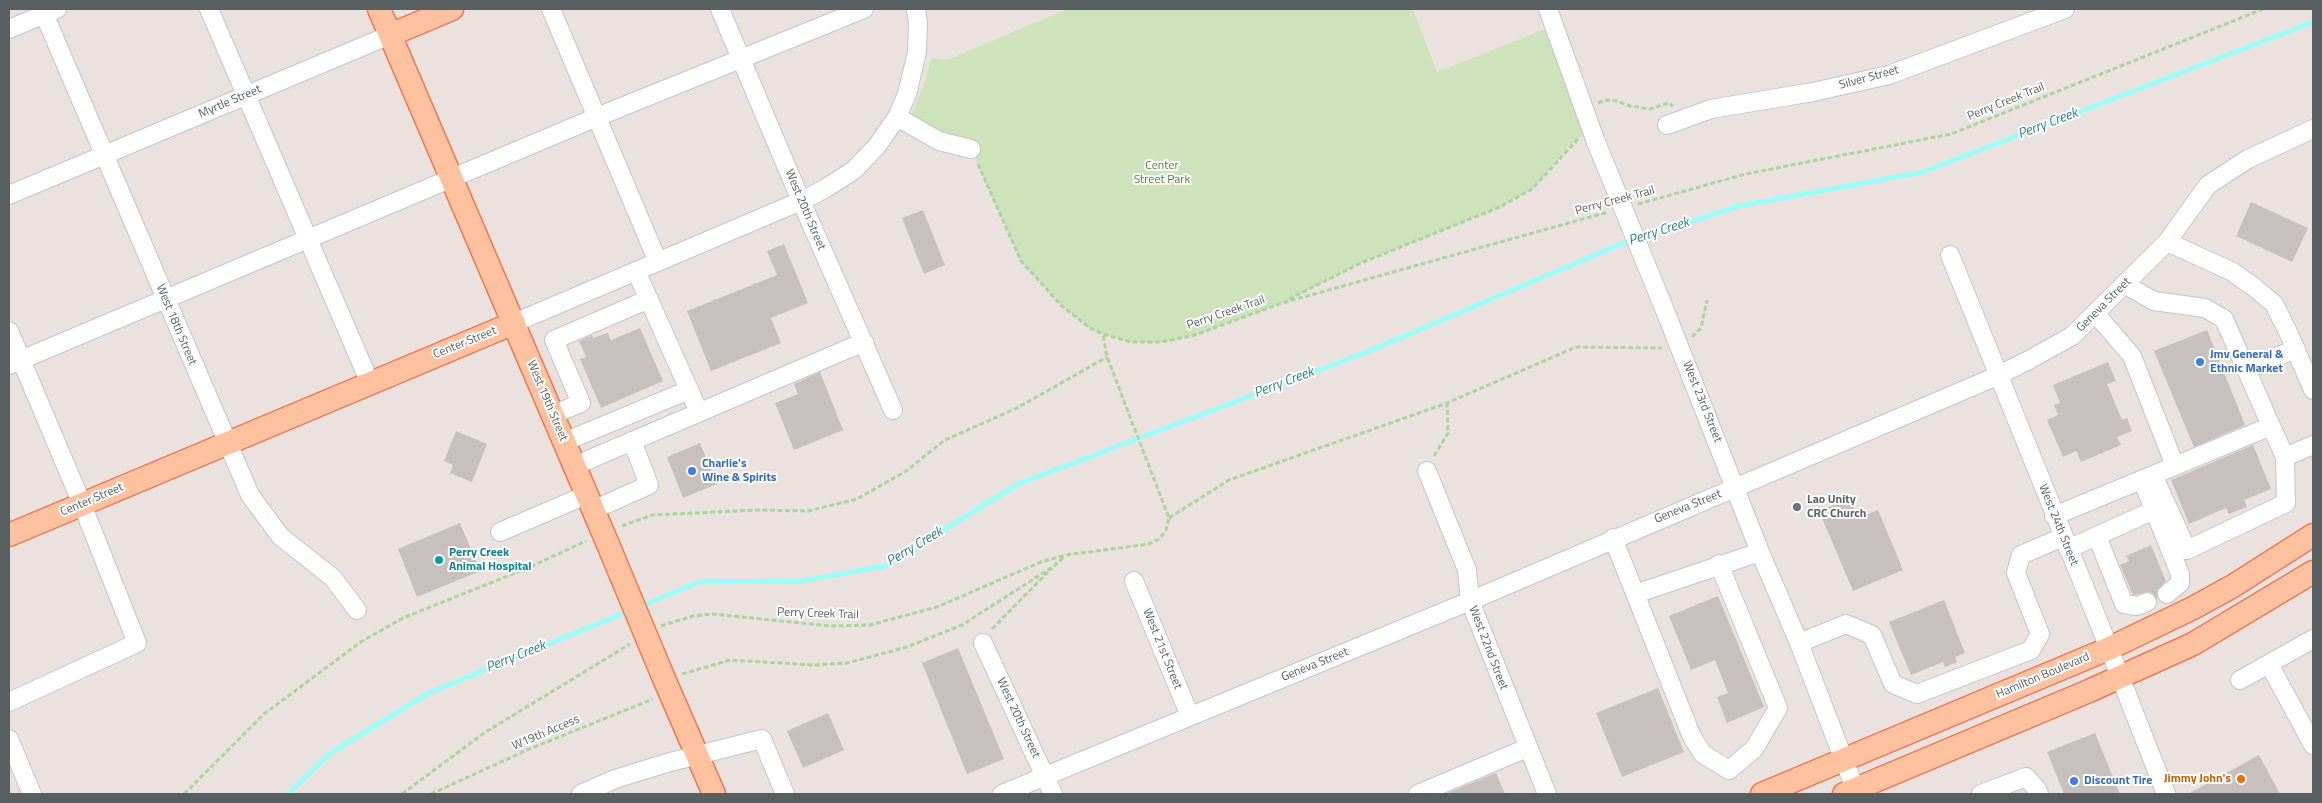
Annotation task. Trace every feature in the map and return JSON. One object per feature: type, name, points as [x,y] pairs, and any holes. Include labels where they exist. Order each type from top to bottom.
[{"type":"main road","name":"West 19th Street","points":[[379,9],[714,794]]},
{"type":"main road","name":"Myrtle Street","points":[[390,35],[452,9]]},
{"type":"main road","name":"Center Street","points":[[9,535],[514,323]]},
{"type":"main road","name":"Hamilton Boulevard","points":[[1762,794],[2108,649],[2217,595],[2313,535]]},
{"type":"main road","points":[[1852,793],[2119,678],[2193,644],[2313,572]]},
{"type":"street","points":[[209,9],[370,382]]},
{"type":"street","points":[[551,9],[658,262]]},
{"type":"street","name":"West 20th Street","points":[[720,9],[801,201],[893,410]]},
{"type":"street","points":[[15,363],[740,57],[864,9]]},
{"type":"street","points":[[916,9],[918,23],[917,52],[907,94],[897,117],[939,141],[971,149]]},
{"type":"street","name":"West 23rd Street","points":[[1548,9],[1594,137],[1760,552],[1799,643],[1843,760],[1852,793]]},
{"type":"street","name":"Silver Street","points":[[1667,125],[1712,109],[1813,92],[1889,75],[2065,9]]},
{"type":"street","points":[[9,29],[48,11]]},
{"type":"street","name":"West 18th Street","points":[[48,11],[104,154],[226,444],[250,495],[280,536],[332,578],[357,610]]},
{"type":"street","name":"Myrtle Street","points":[[9,195],[390,35]]},
{"type":"street","name":"Center Street","points":[[514,323],[801,201],[826,188],[854,170],[877,146],[897,117]]},
{"type":"street","name":"Geneva Street","points":[[1002,794],[1470,601],[1613,538],[1736,488],[1997,376],[2072,336],[2167,242],[2208,185],[2248,160],[2313,128]]},
{"type":"street","points":[[2167,242],[2231,271],[2254,286],[2274,304],[2313,390]]},
{"type":"street","name":"West 24th Street","points":[[1950,256],[2166,794]]},
{"type":"street","points":[[636,271],[699,412]]},
{"type":"street","points":[[2124,284],[2154,302],[2205,308],[2224,319],[2285,457],[2286,503],[2187,550],[2147,477]]},
{"type":"street","points":[[552,415],[581,402],[554,340],[649,299]]},
{"type":"street","points":[[2095,313],[2132,356],[2175,466]]},
{"type":"street","points":[[9,330],[15,363],[82,504],[137,643],[9,702]]},
{"type":"street","points":[[574,466],[864,342]]},
{"type":"street","points":[[2246,369],[2296,349]]},
{"type":"street","points":[[564,442],[689,390]]},
{"type":"street","points":[[2054,516],[2271,426]]},
{"type":"street","points":[[596,428],[606,452]]},
{"type":"street","points":[[500,532],[648,485],[632,441]]},
{"type":"street","points":[[2285,457],[2313,445]]},
{"type":"street","name":"West 22nd Street","points":[[1427,471],[1467,570],[1470,601],[1546,794]]},
{"type":"street","points":[[2147,477],[2154,510],[2180,574],[2180,583],[2167,594]]},
{"type":"street","points":[[1799,643],[1846,624],[1872,635],[1893,684],[1917,694],[2031,650],[2040,634],[2016,573],[2021,555],[2097,536],[2154,510]]},
{"type":"street","points":[[2097,536],[2124,604],[2137,606],[2147,602]]},
{"type":"street","points":[[1613,538],[1692,737],[1703,754],[1729,770],[1754,749],[1778,708],[1719,564]]},
{"type":"street","points":[[1635,594],[1719,564],[1760,552]]},
{"type":"street","name":"West 21st Street","points":[[1134,581],[1190,716]]},
{"type":"street","points":[[2240,680],[2313,639]]},
{"type":"street","name":"West 20th Street","points":[[984,643],[1053,794]]},
{"type":"street","points":[[2269,664],[2313,745]]},
{"type":"street","points":[[581,794],[615,778],[697,754],[762,739],[785,794]]},
{"type":"street","points":[[9,740],[32,794]]},
{"type":"street","points":[[1418,794],[1527,748]]},
{"type":"street","points":[[1981,794],[2026,776],[2039,794]]},
{"type":"path","name":"Perry Creek Trail","points":[[1632,206],[1746,174],[1951,134],[2263,9]]},
{"type":"path","points":[[1583,109],[1606,100],[1650,109],[1668,103],[1689,117]]},
{"type":"path","points":[[1282,303],[1361,263],[1500,207],[1532,188],[1574,141],[1594,137]]},
{"type":"path","name":"Perry Creek Trail","points":[[971,149],[1021,261],[1062,306],[1090,328],[1130,342],[1161,342],[1195,334],[1282,303],[1614,211]]},
{"type":"path","points":[[1103,334],[1107,358],[1164,502],[1168,518],[1230,480],[1447,402],[1576,347],[1680,348],[1701,328],[1707,300]]},
{"type":"path","points":[[1427,471],[1448,433],[1447,402]]},
{"type":"path","name":"Perry Creek Trail","points":[[652,631],[693,616],[712,614],[830,626],[870,625],[937,607],[1041,562],[1066,555],[1149,544],[1159,540],[1166,530],[1168,518]]},
{"type":"path","points":[[984,643],[994,626],[1066,555]]},
{"type":"path","name":"W19th Access","points":[[431,794],[666,682],[702,667],[730,660],[814,666],[848,663],[907,647],[962,625],[1054,566]]},
{"type":"path","points":[[402,794],[484,733],[636,640]]},
{"type":"green space","name":"Center Street Park","points":[[1067,9],[1413,9],[1437,72],[1553,26],[1591,131],[1574,141],[1532,189],[1500,207],[1361,263],[1282,303],[1195,335],[1161,342],[1131,342],[1090,328],[1062,306],[1021,261],[971,149],[908,123],[926,79],[931,58],[947,60]]},
{"type":"building","points":[[2251,202],[2308,228],[2292,262],[2236,236]]},
{"type":"building","points":[[923,210],[945,265],[924,274],[902,218]]},
{"type":"building","points":[[784,244],[808,303],[771,318],[781,343],[711,371],[687,311],[777,275],[767,251]]},
{"type":"building","points":[[640,328],[663,381],[601,408],[580,359],[586,357],[579,341],[592,335],[593,338],[608,333],[611,340]]},
{"type":"building","points":[[2207,330],[2245,425],[2194,447],[2154,351]]},
{"type":"building","points":[[2108,362],[2116,381],[2107,384],[2122,420],[2127,418],[2132,431],[2117,437],[2121,445],[2081,462],[2076,451],[2063,457],[2047,420],[2058,415],[2054,405],[2060,403],[2053,385]]},
{"type":"building","points":[[820,372],[843,430],[794,450],[775,403],[798,394],[794,384]]},
{"type":"building","points":[[456,431],[487,444],[472,482],[450,473],[453,465],[444,461]]},
{"type":"building","name":"Charlie's Wine & Spirits","points":[[700,443],[717,484],[683,498],[667,457]]},
{"type":"building","points":[[2253,445],[2271,489],[2244,500],[2247,507],[2229,514],[2226,508],[2189,524],[2171,480]]},
{"type":"building","points":[[1850,498],[1858,518],[1878,510],[1903,570],[1853,591],[1819,511]]},
{"type":"building","name":"Perry Creek Animal Hospital","points":[[460,523],[480,571],[417,597],[398,549]]},
{"type":"building","points":[[2151,545],[2166,581],[2157,590],[2157,601],[2154,594],[2149,592],[2133,595],[2120,565],[2129,561],[2126,556]]},
{"type":"building","points":[[1718,596],[1764,707],[1727,723],[1717,697],[1728,693],[1715,660],[1691,670],[1669,616]]},
{"type":"building","points":[[1944,600],[1965,653],[1955,657],[1957,662],[1945,667],[1943,662],[1911,675],[1889,622]]},
{"type":"building","points":[[958,648],[1004,759],[967,774],[922,663]]},
{"type":"building","points":[[1658,688],[1684,752],[1622,777],[1596,713]]},
{"type":"building","points":[[828,713],[844,750],[803,768],[787,731]]},
{"type":"building","points":[[2095,733],[2120,794],[2064,794],[2047,752]]},
{"type":"building","points":[[2259,755],[2280,794],[2188,794]]},
{"type":"building","points":[[1496,773],[1505,794],[1445,794]]},
{"type":"waterway","name":"Perry Creek","points":[[639,607],[699,582],[802,581],[885,566],[1018,484],[1367,352],[1621,244],[1739,206],[1923,172],[2313,22]]},
{"type":"waterway","name":"Perry Creek","points":[[288,794],[329,754],[429,693],[629,611]]},
{"type":"place","name":"Jmv General & Ethnic Market","points":[[2200,362]]},
{"type":"place","name":"Charlie's Wine & Spirits","points":[[692,471]]},
{"type":"place","name":"Lao Unity CRC Church","points":[[1797,507]]},
{"type":"place","name":"Perry Creek Animal Hospital","points":[[439,560]]},
{"type":"place","name":"Jimmy John's","points":[[2241,779]]},
{"type":"place","name":"Discount Tire","points":[[2074,781]]}]
